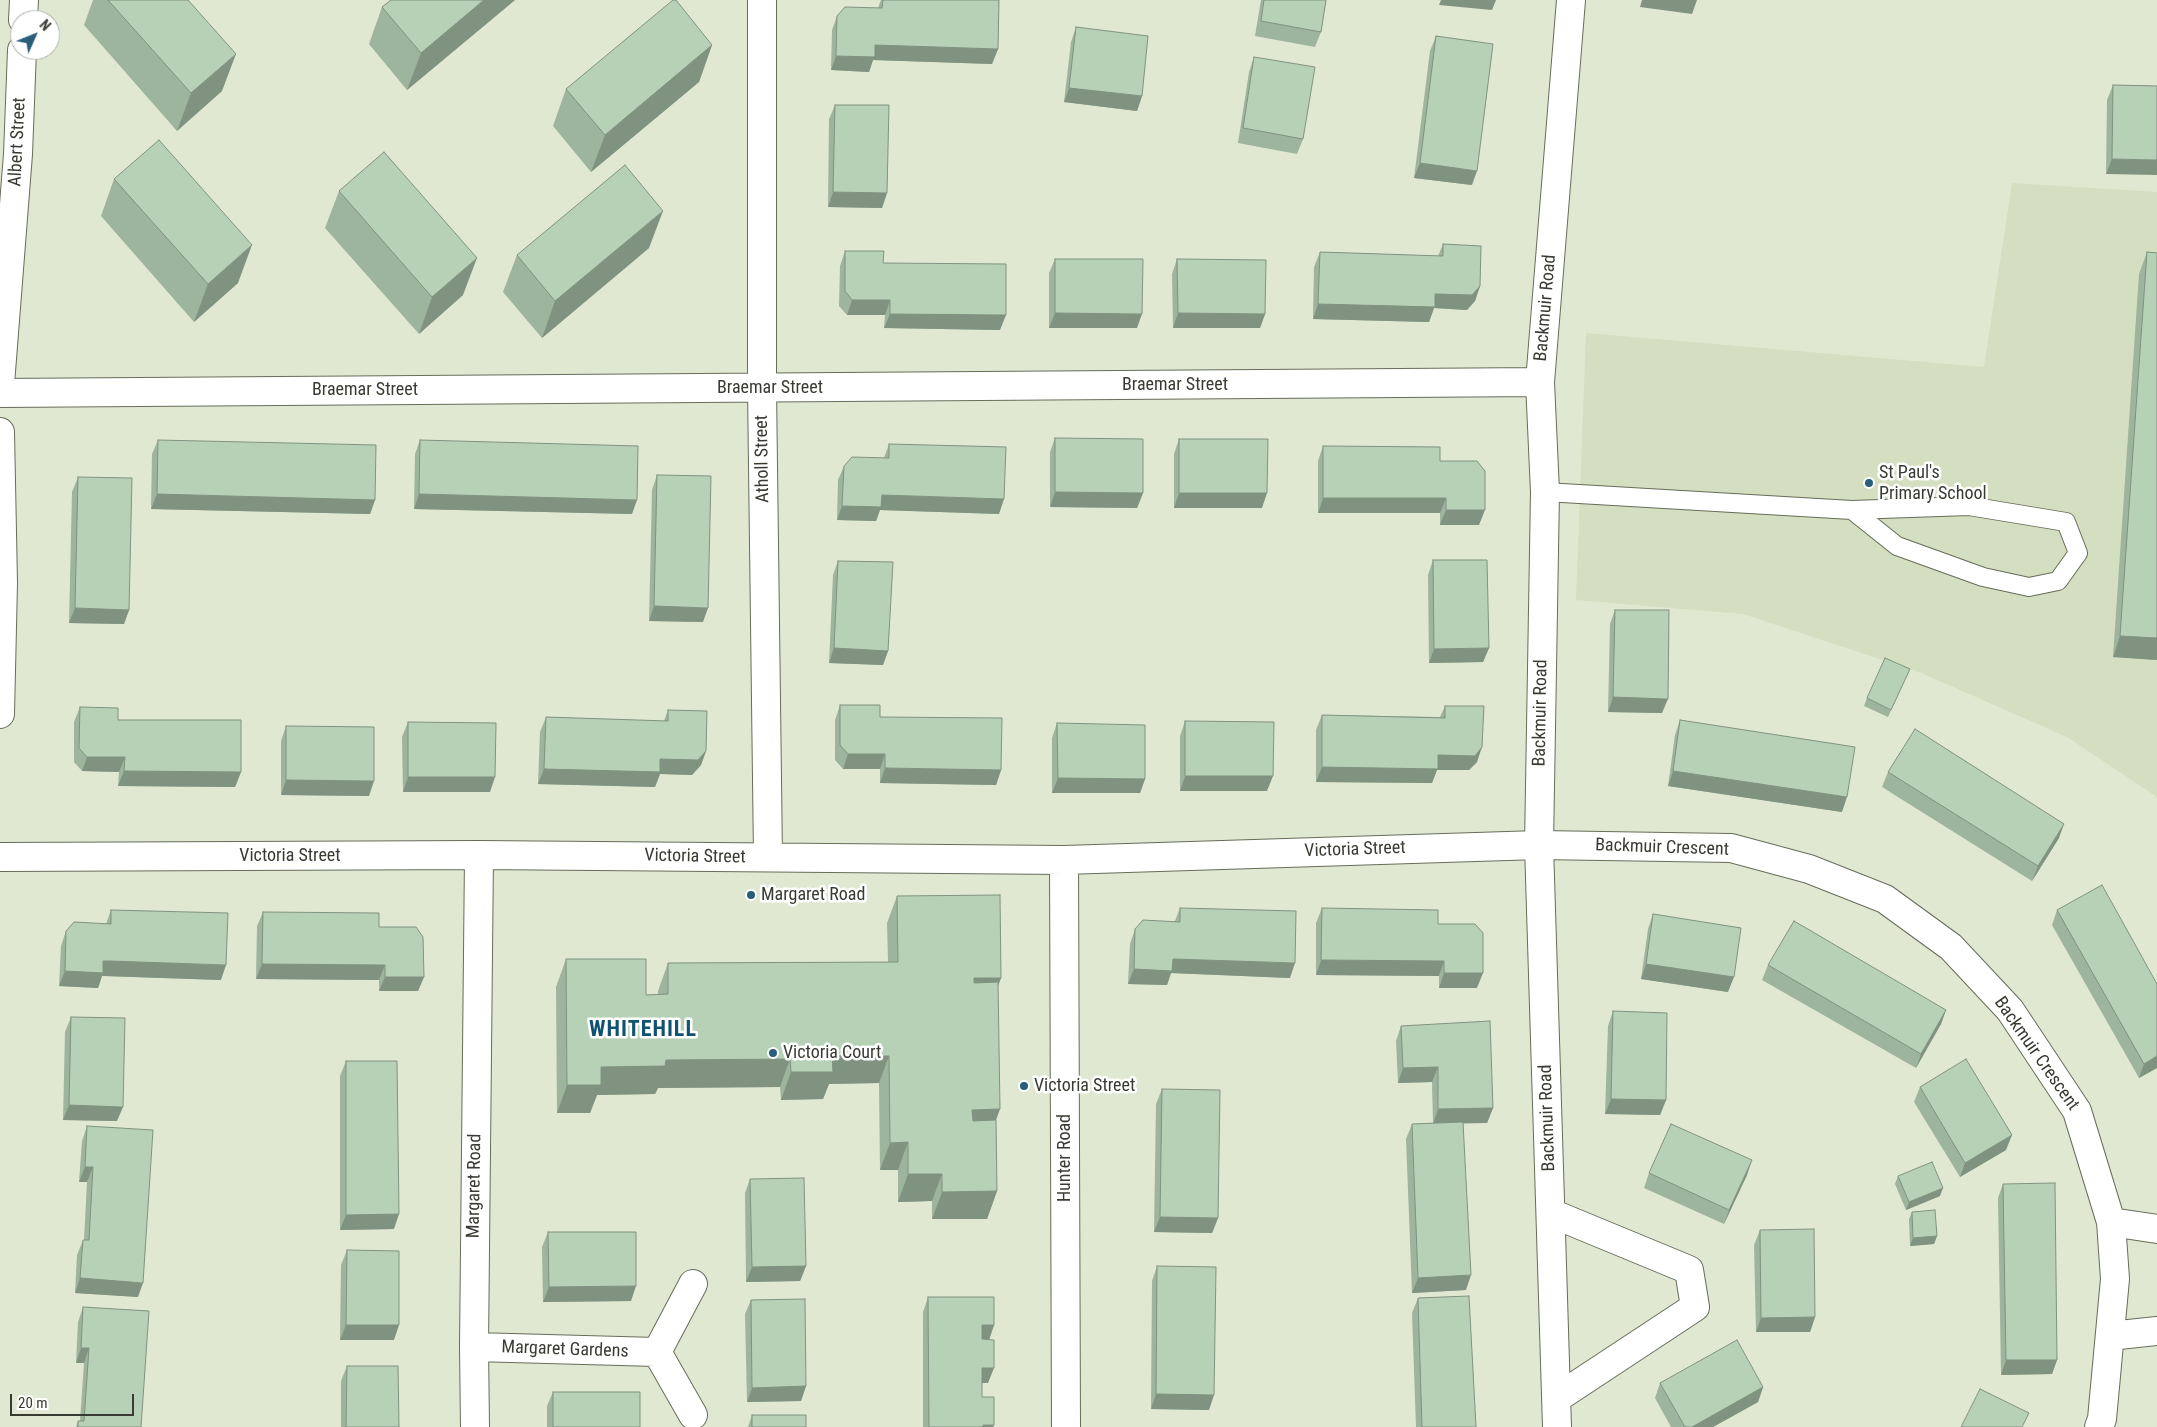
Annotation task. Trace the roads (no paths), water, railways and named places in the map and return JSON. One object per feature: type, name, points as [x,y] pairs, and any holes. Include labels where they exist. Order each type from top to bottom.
[{"type":"street","name":"Atholl Street","points":[[762,0],[762,388],[768,857]]},
{"type":"street","name":"Backmuir Road","points":[[1557,1427],[1539,844],[1545,492],[1540,382],[1571,0]]},
{"type":"street","name":"Albert Street","points":[[0,384],[9,154],[21,60]]},
{"type":"street","name":"Braemar Street","points":[[0,393],[1540,382]]},
{"type":"street","points":[[0,432],[0,714]]},
{"type":"street","name":"Victoria Street","points":[[0,858],[479,854],[1064,860],[1539,844]]},
{"type":"street","name":"Backmuir Crescent","points":[[1539,844],[1731,848],[1809,869],[1885,899],[1951,947],[2010,1010],[2077,1111],[2111,1222],[2115,1279],[2102,1419],[2099,1427]]},
{"type":"street","name":"Margaret Road","points":[[475,1427],[474,1347],[479,854]]},
{"type":"street","name":"Hunter Road","points":[[1064,860],[1066,1427]]},
{"type":"street","points":[[1551,1213],[1689,1270],[1695,1307],[1556,1398]]},
{"type":"street","points":[[2111,1222],[2157,1229]]},
{"type":"street","points":[[693,1284],[657,1352],[693,1415]]},
{"type":"street","points":[[2110,1336],[2157,1331]]},
{"type":"street","name":"Margaret Gardens","points":[[474,1347],[657,1352]]},
{"type":"lane","points":[[1545,492],[1852,510],[1969,506],[2066,522],[2078,553],[2058,581],[2029,588],[1983,577],[1897,546],[1852,510]]},
{"type":"place","name":"St Paul's Primary School","points":[[1869,483]]},
{"type":"place","name":"Margaret Road","points":[[751,895]]},
{"type":"place","name":"Victoria Court","points":[[773,1053]]},
{"type":"place","name":"Victoria Street","points":[[1024,1086]]},
{"type":"district","name":"WHITEHILL","points":[[643,1030]]}]
